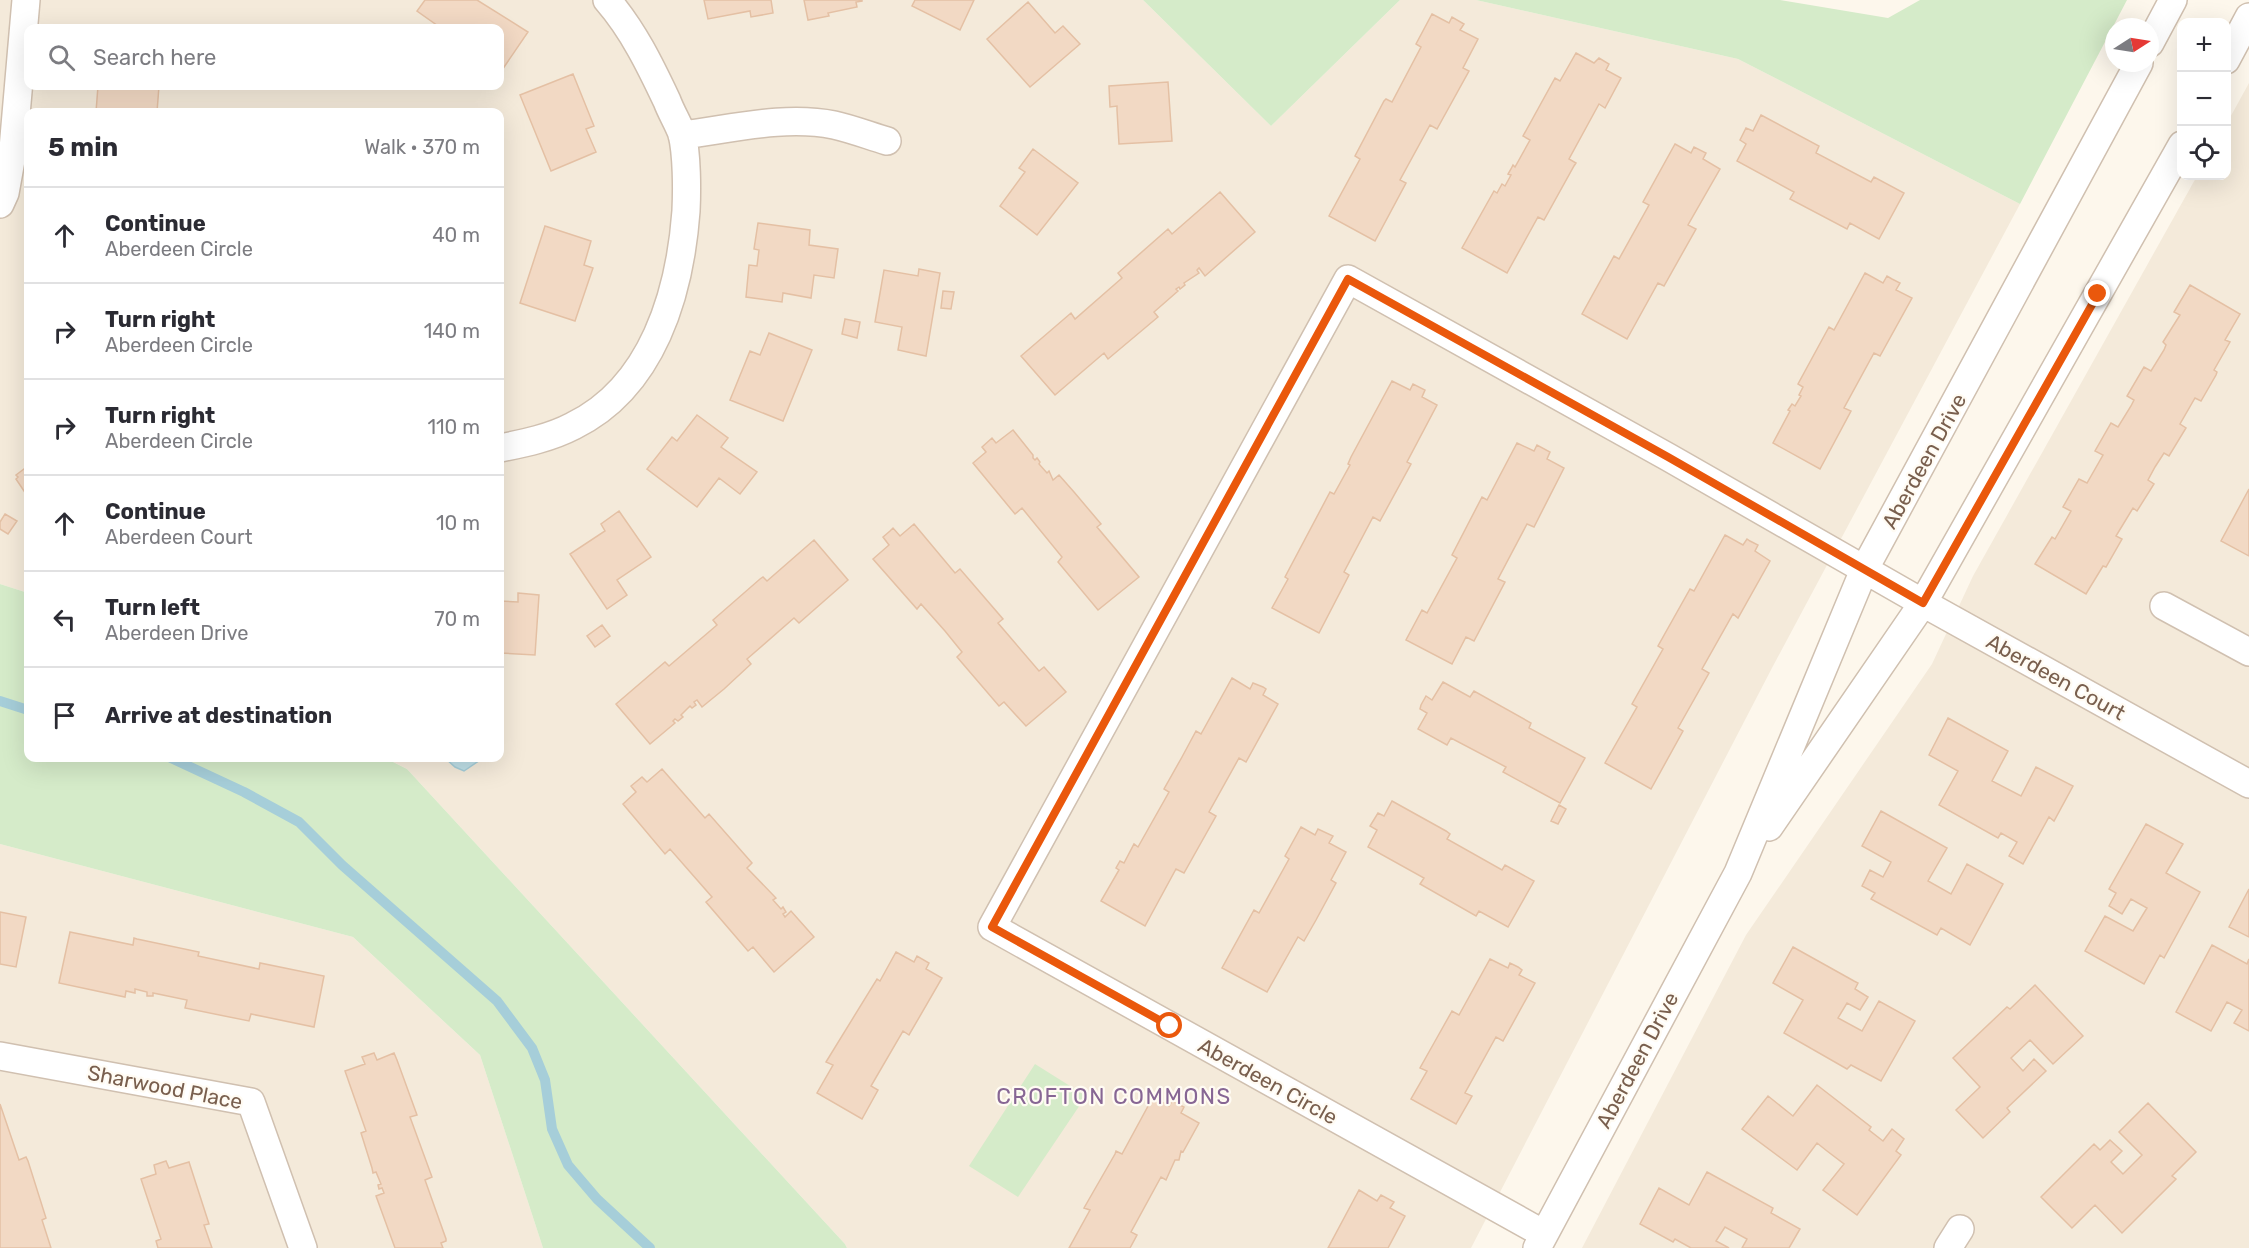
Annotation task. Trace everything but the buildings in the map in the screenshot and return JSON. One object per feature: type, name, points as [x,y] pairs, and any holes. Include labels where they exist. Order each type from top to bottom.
[{"type":"street","points":[[0,204],[5,193],[13,149],[26,0]]},
{"type":"street","points":[[504,447],[544,439],[575,426],[604,406],[633,376],[657,339],[671,300],[683,246],[687,190],[682,135],[639,44],[607,0]]},
{"type":"street","points":[[2159,25],[2172,0]]},
{"type":"street","points":[[2231,51],[2249,17]]},
{"type":"street","name":"Aberdeen Drive","points":[[1541,1241],[1738,873],[1864,570],[2134,72]]},
{"type":"street","points":[[682,135],[774,123],[804,122],[834,125],[887,141]]},
{"type":"street","name":"Aberdeen Drive","points":[[1738,873],[1923,603],[2177,153]]},
{"type":"street","name":"Aberdeen Circle","points":[[1541,1241],[992,927],[1348,279],[1668,457],[1864,570]]},
{"type":"street","name":"Aberdeen Court","points":[[1864,570],[2249,784]]},
{"type":"street","points":[[2164,606],[2249,652]]},
{"type":"street","name":"Sharwood Place","points":[[0,1056],[251,1102],[303,1248]]},
{"type":"shaded area","points":[[0,0],[1143,0],[1271,126],[1400,0],[1476,0],[1738,59],[2020,204],[1773,666],[1471,1248],[847,1248],[407,769],[393,762],[504,762],[504,108],[24,108],[24,592],[0,584]]},
{"type":"shaded area","points":[[2249,83],[2249,1248],[1582,1248],[1746,935],[1932,664],[1973,576],[2195,180],[2231,180],[2231,116]]},
{"type":"shaded area","points":[[0,844],[353,937],[480,1055],[543,1248],[0,1248]]},
{"type":"green space","points":[[1143,0],[1400,0],[1271,126]]},
{"type":"green space","points":[[1476,0],[1780,0],[1888,18],[1920,0],[2127,0],[2118,18],[2105,18],[2105,42],[2020,204],[1738,59]]},
{"type":"green space","points":[[0,584],[24,592],[24,762],[393,762],[407,769],[847,1248],[543,1248],[480,1055],[353,937],[0,844]]},
{"type":"green space","points":[[1035,1064],[1086,1096],[1018,1197],[969,1166]]},
{"type":"water","points":[[449,762],[477,762],[464,771]]},
{"type":"waterway","points":[[0,701],[24,709]]},
{"type":"waterway","points":[[180,762],[244,792],[299,822],[342,865],[497,1001],[532,1048],[545,1080],[552,1129],[568,1165],[597,1199],[650,1248]]},
{"type":"district","name":"CROFTON COMMONS","points":[[1114,1096]]},
{"type":"route","points":[[1170,1026],[992,927],[1348,279],[1668,457],[1923,603],[2098,294]]}]
